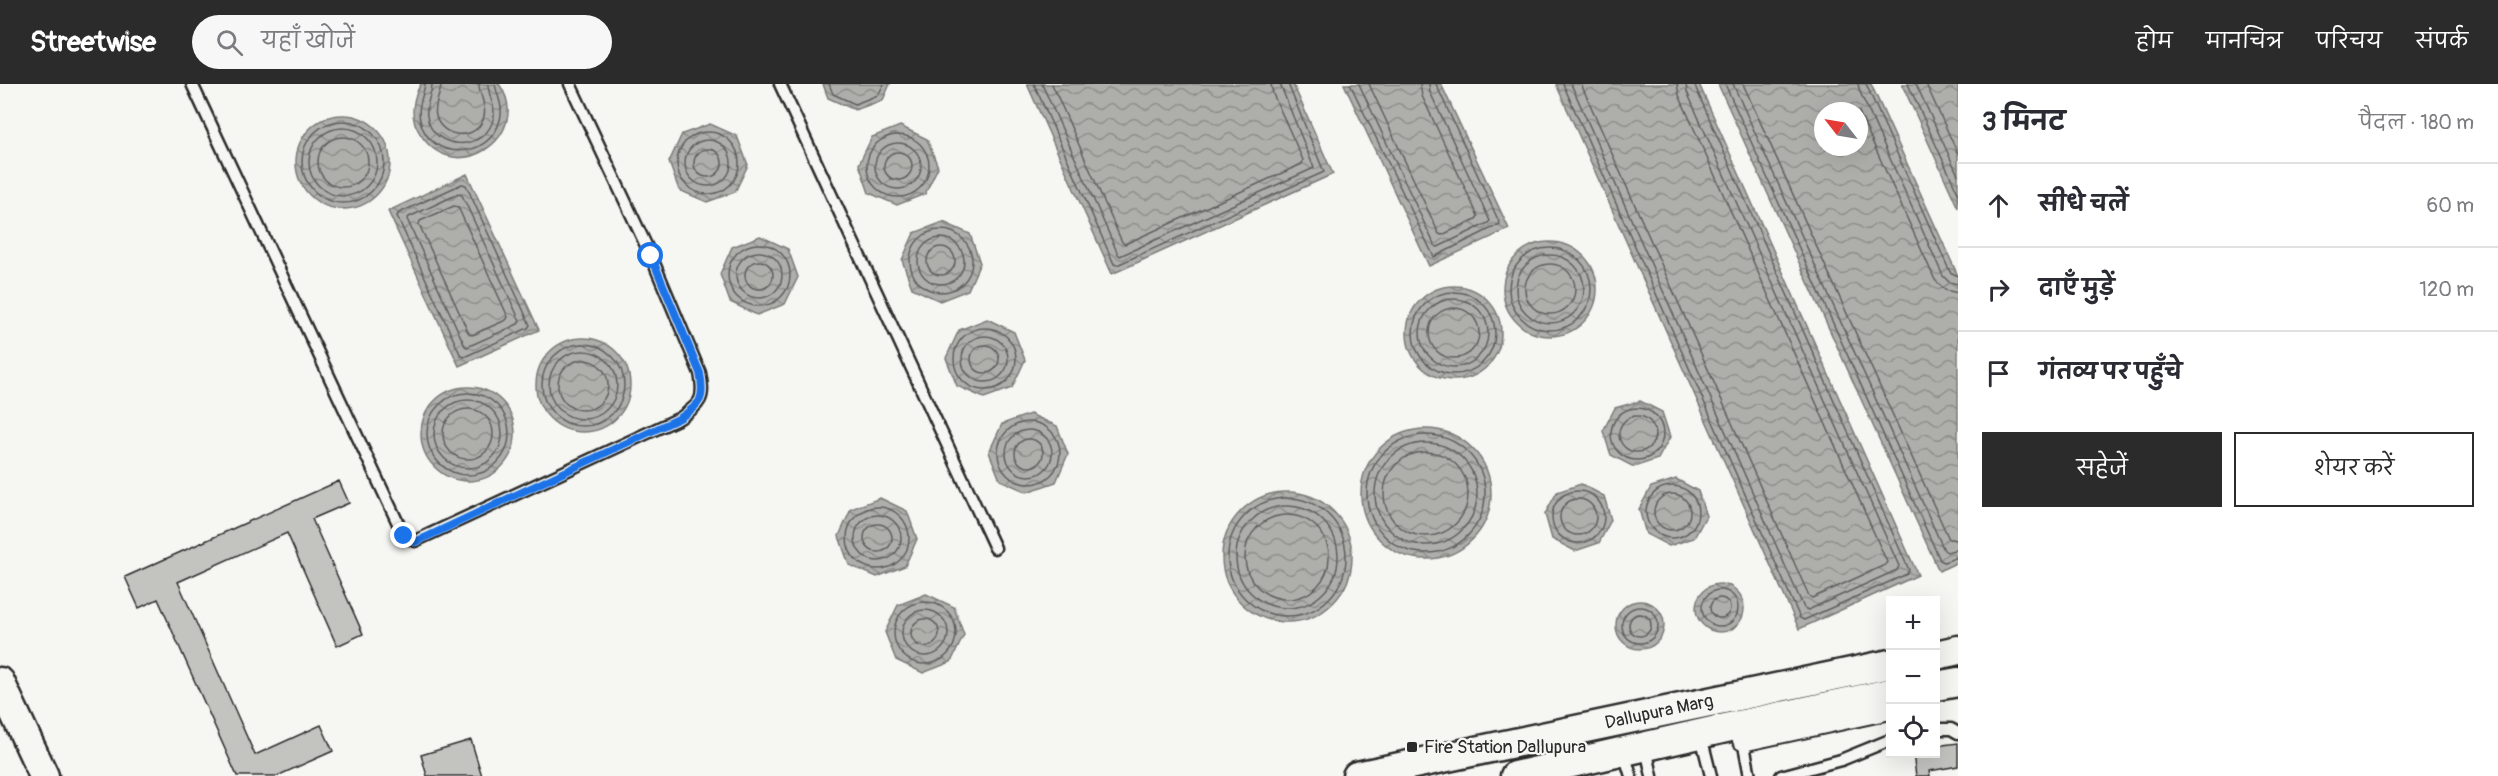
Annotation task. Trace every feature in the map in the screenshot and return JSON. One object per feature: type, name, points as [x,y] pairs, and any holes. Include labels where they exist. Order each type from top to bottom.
[{"type":"main road","points":[[1940,654],[1958,650]]},
{"type":"main road","name":"Dallupura Marg","points":[[1357,776],[1886,665]]},
{"type":"main road","points":[[1940,685],[1958,682]]},
{"type":"main road","points":[[2,693],[44,776]]},
{"type":"main road","name":"Dallupura Marg","points":[[1521,775],[1579,769],[1634,758],[1700,734],[1742,732],[1886,694]]},
{"type":"street","points":[[1940,699],[1958,696]]},
{"type":"street","points":[[1742,732],[1886,710]]},
{"type":"lane","points":[[192,84],[404,536],[415,542],[680,418],[699,404],[704,391],[700,373],[651,256],[570,84]]},
{"type":"lane","points":[[780,84],[995,548]]},
{"type":"lane","points":[[1940,729],[1951,729],[1958,733]]},
{"type":"lane","points":[[1742,732],[1750,776]]},
{"type":"lane","points":[[1700,734],[1711,776]]},
{"type":"lane","points":[[1781,776],[1841,760],[1886,742]]},
{"type":"lane","points":[[1634,758],[1652,776]]},
{"type":"water","points":[[421,84],[499,84],[507,104],[506,122],[498,138],[484,150],[467,157],[449,156],[432,147],[417,128],[413,112],[414,100]]},
{"type":"water","points":[[823,84],[890,84],[883,100],[855,110],[828,98]]},
{"type":"water","points":[[1027,84],[1293,84],[1333,174],[1112,274]]},
{"type":"water","points":[[1344,84],[1441,84],[1509,229],[1429,266]]},
{"type":"water","points":[[1556,84],[1699,84],[1918,575],[1799,629]]},
{"type":"water","points":[[1718,84],[1871,84],[1958,276],[1958,562],[1939,571]]},
{"type":"water","points":[[1902,84],[1958,84],[1958,208]]},
{"type":"water","points":[[343,115],[361,118],[376,129],[387,144],[390,162],[387,180],[376,195],[361,206],[343,209],[325,206],[310,195],[299,180],[296,162],[299,144],[310,129],[325,118]]},
{"type":"water","points":[[710,124],[737,136],[748,165],[735,192],[707,202],[679,190],[669,162],[682,134]]},
{"type":"water","points":[[900,126],[927,139],[938,167],[925,194],[897,205],[869,193],[859,164],[872,137]]},
{"type":"water","points":[[467,174],[539,330],[459,366],[388,211]]},
{"type":"water","points":[[943,222],[970,234],[980,263],[968,290],[940,301],[912,288],[902,260],[914,233]]},
{"type":"water","points":[[760,236],[788,249],[798,277],[785,304],[757,315],[730,302],[720,274],[732,247]]},
{"type":"water","points":[[1550,242],[1568,245],[1583,256],[1594,271],[1597,289],[1594,307],[1583,322],[1568,333],[1550,336],[1532,333],[1517,322],[1506,307],[1503,289],[1506,271],[1517,256],[1532,245]]},
{"type":"water","points":[[1454,286],[1472,289],[1487,300],[1498,315],[1501,333],[1498,351],[1487,366],[1472,377],[1454,380],[1436,377],[1421,366],[1410,351],[1407,333],[1410,315],[1421,300],[1436,289]]},
{"type":"water","points":[[987,319],[1014,332],[1025,360],[1012,388],[984,398],[957,386],[946,358],[959,330]]},
{"type":"water","points":[[583,338],[601,341],[616,352],[627,367],[630,385],[627,403],[616,418],[601,429],[583,432],[565,429],[550,418],[539,403],[536,385],[539,367],[550,352],[565,341]]},
{"type":"water","points":[[468,387],[486,390],[501,401],[512,416],[515,434],[512,452],[501,467],[486,478],[468,481],[450,478],[435,467],[424,452],[421,434],[424,416],[435,401],[450,390]]},
{"type":"water","points":[[1640,401],[1662,412],[1670,437],[1658,459],[1634,467],[1611,455],[1603,431],[1615,408]]},
{"type":"water","points":[[1030,414],[1057,426],[1068,454],[1056,482],[1027,492],[1000,480],[989,452],[1002,424]]},
{"type":"water","points":[[1426,429],[1451,434],[1472,448],[1486,469],[1491,494],[1486,519],[1472,540],[1451,554],[1426,559],[1401,554],[1380,540],[1366,519],[1361,494],[1366,469],[1380,448],[1401,434]]},
{"type":"water","points":[[1676,479],[1698,491],[1706,516],[1694,538],[1669,546],[1646,534],[1639,509],[1651,487]]},
{"type":"water","points":[[1581,484],[1604,496],[1611,520],[1599,543],[1575,551],[1552,539],[1545,514],[1557,492]]},
{"type":"water","points":[[1287,492],[1312,497],[1333,511],[1347,532],[1352,557],[1347,582],[1333,603],[1312,617],[1287,622],[1262,617],[1241,603],[1227,582],[1222,557],[1227,532],[1241,511],[1262,497]]},
{"type":"water","points":[[880,498],[907,511],[917,539],[905,566],[877,577],[849,565],[839,536],[851,509]]},
{"type":"water","points":[[1715,584],[1725,584],[1740,594],[1744,608],[1743,617],[1734,628],[1725,632],[1715,632],[1700,622],[1696,613],[1696,603],[1706,588]]},
{"type":"water","points":[[926,594],[954,607],[964,635],[951,662],[923,673],[896,660],[885,632],[898,605]]},
{"type":"water","points":[[1635,601],[1645,601],[1660,611],[1664,625],[1663,634],[1654,645],[1645,649],[1635,649],[1620,639],[1616,630],[1616,620],[1626,605]]},
{"type":"building","points":[[339,481],[349,503],[312,519],[363,634],[337,646],[287,533],[178,582],[255,755],[321,725],[333,751],[277,776],[237,776],[158,599],[139,608],[125,577]]},
{"type":"building","points":[[471,740],[482,776],[427,776],[421,755]]},
{"type":"building","points":[[1958,743],[1958,766],[1929,771],[1930,776],[1916,776],[1914,758],[1940,758],[1940,745]]},
{"type":"place","name":"Fire Station Dallupura","points":[[1412,747]]},
{"type":"route","points":[[404,536],[415,542],[422,539],[680,418],[699,404],[704,391],[700,373],[651,256]]}]
